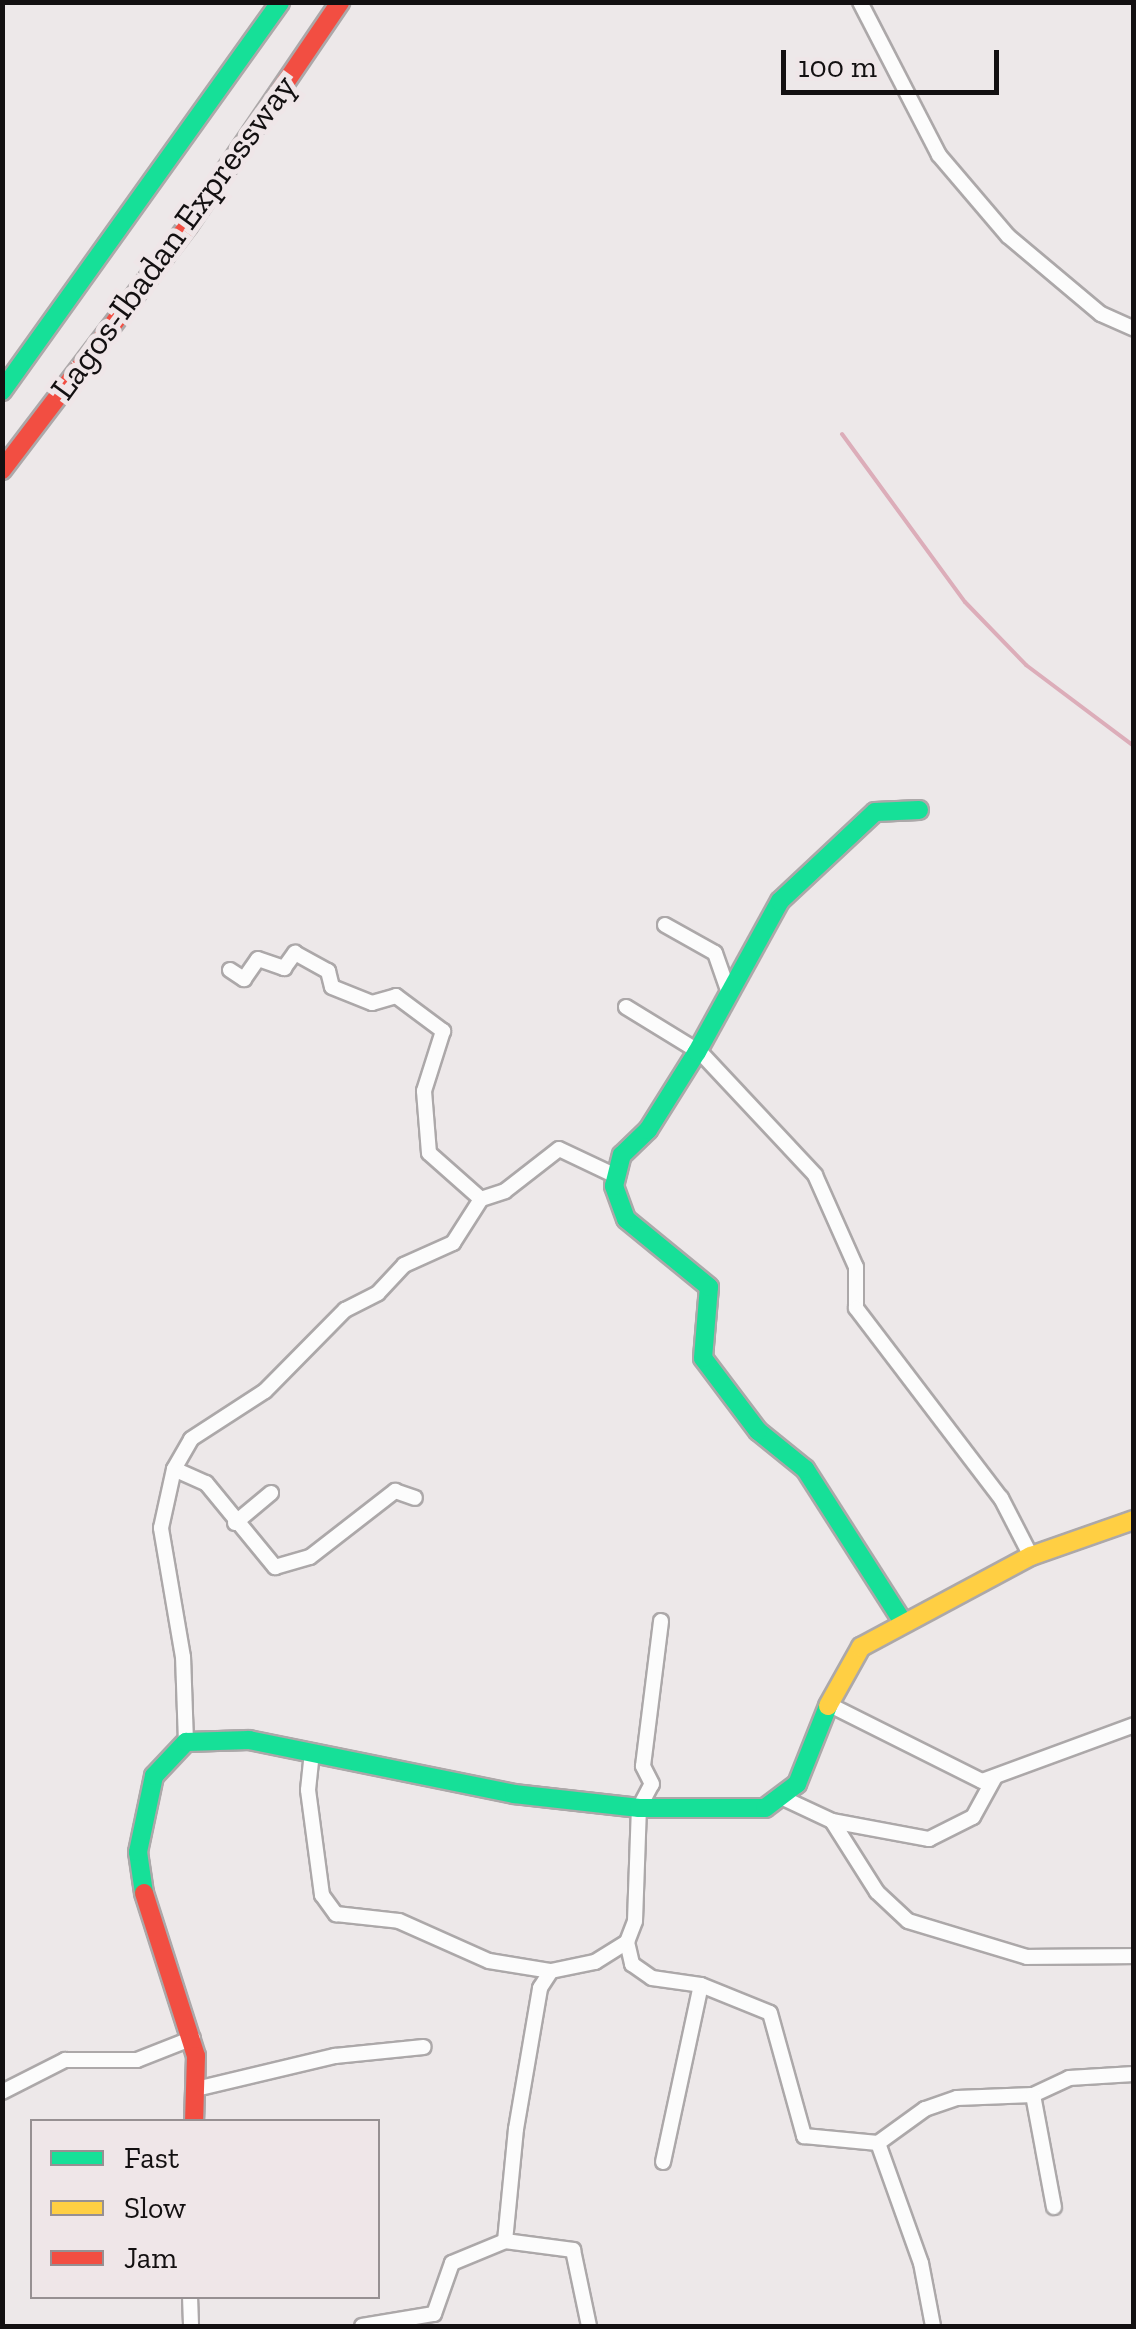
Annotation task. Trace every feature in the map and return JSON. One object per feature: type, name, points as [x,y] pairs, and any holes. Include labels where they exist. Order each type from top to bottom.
[{"type":"main road","name":"Lagos-Ibadan Expressway","points":[[2,391],[280,2]]},
{"type":"main road","name":"Lagos-Ibadan Expressway","points":[[2,470],[188,226],[340,2]]},
{"type":"main road","points":[[902,1619],[806,1469],[758,1431],[703,1358],[709,1287],[626,1218],[614,1175],[697,1052],[780,901],[808,882],[828,850],[875,812],[919,810]]},
{"type":"main road","points":[[194,2119],[192,2038],[144,1893],[138,1852],[154,1776],[186,1742],[224,1738],[514,1794],[639,1808],[731,1811],[784,1798],[849,1661],[902,1619],[1031,1556],[1134,1520]]},
{"type":"street","points":[[860,2],[939,155],[1008,236],[1101,314],[1134,329]]},
{"type":"street","points":[[665,925],[716,953],[729,993]]},
{"type":"street","points":[[230,970],[244,978],[258,960],[286,967],[295,953],[328,971],[332,988],[372,1003],[396,996],[443,1031],[424,1091],[429,1152],[480,1199]]},
{"type":"street","points":[[626,1006],[697,1052],[814,1175],[856,1266],[856,1308],[1001,1498],[1031,1556]]},
{"type":"street","points":[[186,1742],[182,1657],[161,1528],[174,1468],[191,1438],[265,1391],[345,1310],[378,1293],[429,1247],[465,1232],[480,1199],[505,1191],[560,1149],[614,1175]]},
{"type":"street","points":[[174,1468],[206,1483],[260,1557],[275,1567],[296,1566],[366,1506],[395,1490],[415,1498]]},
{"type":"street","points":[[235,1523],[271,1492]]},
{"type":"street","points":[[312,1752],[308,1790],[329,1907],[354,1921],[399,1921],[489,1961],[550,1971],[595,1962],[627,1942],[636,1921],[639,1808],[652,1784],[643,1766],[661,1621]]},
{"type":"street","points":[[828,1704],[974,1779],[995,1777],[1134,1725]]},
{"type":"street","points":[[784,1798],[832,1821],[928,1839],[973,1817],[995,1777]]},
{"type":"street","points":[[832,1821],[846,1852],[908,1922],[1026,1957],[1126,1956],[1134,1970]]},
{"type":"street","points":[[627,1942],[632,1964],[652,1978],[702,1985],[770,2013],[804,2136],[878,2144],[925,2109],[957,2098],[1033,2095],[1069,2078],[1134,2074]]},
{"type":"street","points":[[505,2242],[516,2128],[540,1988],[550,1971]]},
{"type":"street","points":[[663,2162],[702,1985]]},
{"type":"street","points":[[2,2092],[54,2064],[137,2060],[192,2038]]},
{"type":"street","points":[[196,2090],[335,2056],[424,2047]]},
{"type":"street","points":[[1033,2095],[1054,2206]]},
{"type":"street","points":[[878,2144],[921,2263],[933,2326]]},
{"type":"street","points":[[362,2326],[436,2320],[452,2263],[505,2242],[572,2250],[589,2326]]},
{"type":"street","points":[[190,2299],[191,2326]]},
{"type":"waterway","points":[[842,434],[965,602],[1026,665],[1134,746]]},
{"type":"traffic: fast","points":[[2,391],[280,2]]},
{"type":"traffic: fast","points":[[901,1619],[805,1469],[758,1431],[703,1358],[709,1287],[626,1219],[614,1186],[622,1155],[648,1130],[697,1052],[780,901],[875,812],[919,810]]},
{"type":"traffic: fast","points":[[144,1893],[138,1852],[154,1776],[186,1742],[249,1740],[514,1794],[639,1808],[765,1808],[797,1784],[828,1706]]},
{"type":"traffic: slow","points":[[828,1706],[861,1647],[1031,1556],[1134,1520]]},
{"type":"traffic: jam","points":[[2,470],[188,226],[340,2]]},
{"type":"traffic: jam","points":[[144,1893],[196,2056],[194,2119]]}]
